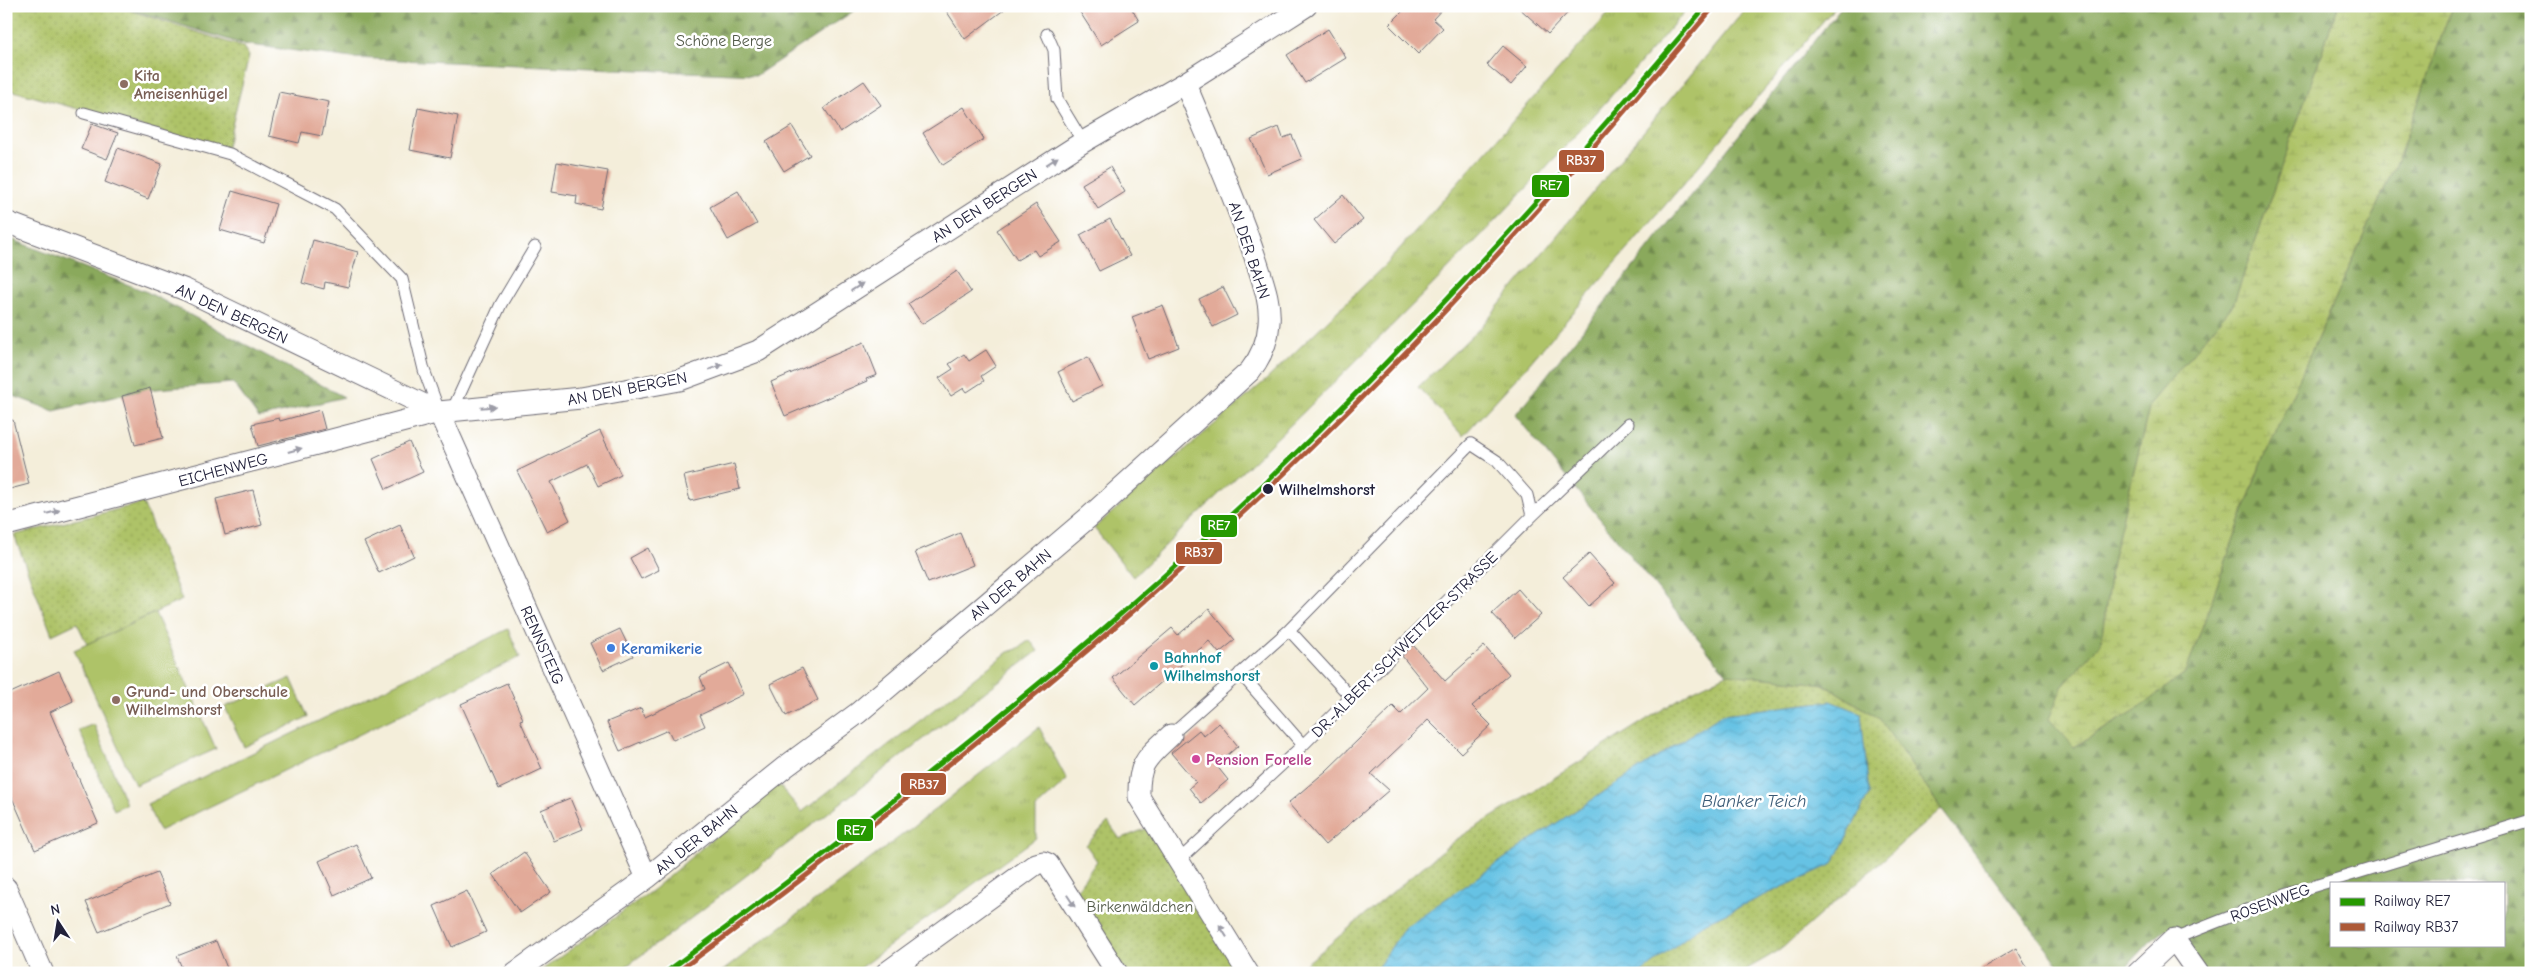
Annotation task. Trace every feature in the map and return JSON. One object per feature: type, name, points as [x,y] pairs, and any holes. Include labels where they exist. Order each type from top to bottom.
[{"type":"street","name":"AN DEN BERGEN","points":[[6,222],[186,290],[446,412],[581,398],[680,380],[758,351],[1082,142],[1185,83],[1306,6]]},
{"type":"street","name":"AN DER BAHN","points":[[516,973],[648,878],[778,773],[858,713],[1088,517],[1250,371],[1257,362],[1266,343],[1270,321],[1266,293],[1246,229],[1185,83]]},
{"type":"street","name":"RENNSTEIG","points":[[446,412],[648,878]]},
{"type":"street","name":"EICHENWEG","points":[[6,525],[446,412]]},
{"type":"street","points":[[1171,735],[1145,760],[1138,777],[1138,797],[1248,973]]},
{"type":"street","points":[[886,973],[1028,870],[1043,862],[1048,864],[1117,973]]},
{"type":"street","points":[[6,888],[43,973]]},
{"type":"street","points":[[2174,939],[2198,973]]},
{"type":"street","name":"ROSENWEG","points":[[2138,973],[2174,939]]},
{"type":"lane","points":[[1046,34],[1054,50],[1057,100],[1082,142]]},
{"type":"lane","points":[[84,113],[230,154],[335,209],[402,279],[424,370],[446,412]]},
{"type":"lane","points":[[446,412],[501,304],[535,247]]},
{"type":"lane","name":"DR.-ALBERT-SCHWEITZER-STRASSE","points":[[1178,861],[1303,745],[1532,516],[1628,424]]},
{"type":"lane","points":[[1171,735],[1289,630],[1471,444],[1498,460],[1527,495],[1532,516]]},
{"type":"lane","points":[[1289,630],[1350,696]]},
{"type":"lane","points":[[1240,673],[1303,745]]},
{"type":"lane","name":"ROSENWEG","points":[[2174,939],[2285,895],[2531,820]]},
{"type":"green space","name":"Kita Ameisenhügel","points":[[6,6],[117,6],[243,47],[249,56],[226,150],[6,89]]},
{"type":"green space","name":"Schöne Berge","points":[[120,6],[861,6],[757,75],[352,58],[242,44]]},
{"type":"green space","points":[[1615,6],[1689,6],[1624,82],[1488,228],[1348,369],[1133,577],[1094,528],[1266,380],[1386,264]]},
{"type":"green space","points":[[1748,6],[1836,6],[1522,372],[1463,436],[1418,387],[1480,328]]},
{"type":"green space","points":[[1842,6],[2338,6],[2233,305],[2150,404],[2112,562],[2101,643],[2062,687],[2074,747],[2139,708],[2186,672],[2258,471],[2400,154],[2452,6],[2531,6],[2531,572],[2527,586],[2531,588],[2531,973],[2197,973],[2166,930],[2151,941],[2121,973],[2065,973],[1941,809],[1879,718],[1823,684],[1727,674],[1515,415]]},
{"type":"green space","points":[[2338,6],[2452,6],[2400,154],[2258,471],[2186,672],[2139,708],[2074,747],[2049,719],[2062,687],[2101,643],[2112,562],[2150,404],[2233,305]]},
{"type":"green space","points":[[6,237],[147,292],[344,397],[259,418],[233,383],[143,390],[54,411],[11,395],[6,396]]},
{"type":"green space","points":[[143,503],[182,600],[87,644],[77,623],[52,635],[14,535]]},
{"type":"green space","points":[[155,613],[216,749],[135,785],[74,650]]},
{"type":"green space","points":[[508,629],[520,657],[159,831],[147,804]]},
{"type":"green space","points":[[1030,640],[1038,651],[677,929],[617,973],[538,973],[654,889],[777,783],[802,812],[1008,652],[1017,649]]},
{"type":"green space","name":"Blanker Teich","points":[[1727,674],[1823,684],[1879,718],[1941,809],[1780,950],[1740,973],[1295,973],[1454,841],[1690,692]]},
{"type":"green space","points":[[291,678],[308,717],[244,747],[225,707]]},
{"type":"green space","points":[[94,724],[126,804],[114,810],[79,730]]},
{"type":"green space","points":[[1039,727],[1067,780],[1036,808],[1036,838],[853,973],[720,973],[914,826]]},
{"type":"green space","name":"Birkenwäldchen","points":[[1108,822],[1120,839],[1155,825],[1241,973],[1117,973],[1070,899],[1097,861],[1086,845]]},
{"type":"water","name":"Blanker Teich","points":[[1831,701],[1861,713],[1869,794],[1833,864],[1704,923],[1641,973],[1374,973],[1405,927],[1543,832],[1723,714]]},
{"type":"building","points":[[943,6],[1009,6],[965,39]]},
{"type":"building","points":[[1076,6],[1130,6],[1139,21],[1101,45]]},
{"type":"building","points":[[1408,6],[1445,6],[1433,19],[1443,28],[1418,54],[1389,25]]},
{"type":"building","points":[[1517,6],[1574,6],[1548,34]]},
{"type":"building","points":[[1328,29],[1346,58],[1305,83],[1287,55]]},
{"type":"building","points":[[1503,46],[1527,66],[1511,85],[1487,65]]},
{"type":"building","points":[[864,81],[881,105],[840,132],[824,108]]},
{"type":"building","points":[[279,92],[329,102],[322,136],[302,132],[299,143],[269,136]]},
{"type":"building","points":[[964,107],[984,139],[943,165],[923,133]]},
{"type":"building","points":[[418,108],[458,116],[450,158],[410,150]]},
{"type":"building","points":[[92,124],[118,133],[107,159],[81,149]]},
{"type":"building","points":[[792,126],[810,155],[784,171],[766,142]]},
{"type":"building","points":[[1279,127],[1283,138],[1292,135],[1302,159],[1267,174],[1251,139]]},
{"type":"building","points":[[118,148],[162,164],[148,199],[105,182]]},
{"type":"building","points":[[557,162],[608,171],[601,209],[576,204],[577,196],[552,192]]},
{"type":"building","points":[[1110,167],[1125,192],[1098,209],[1082,184]]},
{"type":"building","points":[[232,191],[276,204],[264,243],[220,230]]},
{"type":"building","points":[[738,191],[757,224],[728,240],[710,207]]},
{"type":"building","points":[[1343,195],[1363,220],[1334,244],[1314,220]]},
{"type":"building","points":[[1036,204],[1061,242],[1038,256],[1034,250],[1017,260],[997,230]]},
{"type":"building","points":[[1110,219],[1130,256],[1099,271],[1080,235]]},
{"type":"building","points":[[313,240],[358,252],[348,287],[325,282],[324,289],[302,283]]},
{"type":"building","points":[[957,271],[971,292],[922,324],[908,304]]},
{"type":"building","points":[[1223,287],[1237,315],[1213,327],[1199,299]]},
{"type":"building","points":[[1163,305],[1179,347],[1148,359],[1132,317]]},
{"type":"building","points":[[864,342],[877,375],[785,416],[771,382]]},
{"type":"building","points":[[986,350],[996,366],[981,376],[984,381],[967,392],[964,388],[951,396],[939,378],[953,369],[949,364],[964,354],[969,361]]},
{"type":"building","points":[[1088,357],[1102,386],[1072,401],[1058,372]]},
{"type":"building","points":[[150,388],[163,438],[135,445],[122,396]]},
{"type":"building","points":[[320,410],[325,429],[258,446],[252,424],[279,418],[280,421]]},
{"type":"building","points":[[13,420],[29,484],[6,490],[6,421]]},
{"type":"building","points":[[600,431],[621,475],[598,486],[587,464],[551,482],[570,520],[547,532],[517,471]]},
{"type":"building","points":[[409,442],[423,472],[386,489],[373,459]]},
{"type":"building","points":[[734,464],[740,489],[690,501],[684,476]]},
{"type":"building","points":[[253,490],[262,525],[225,535],[216,499]]},
{"type":"building","points":[[400,525],[414,556],[379,573],[364,542]]},
{"type":"building","points":[[960,533],[973,565],[928,583],[915,552]]},
{"type":"building","points":[[648,548],[659,570],[641,579],[630,558]]},
{"type":"building","points":[[1589,554],[1615,583],[1589,606],[1563,577]]},
{"type":"building","points":[[1518,589],[1541,615],[1515,638],[1492,613]]},
{"type":"building","name":"Bahnhof Wilhelmshorst","points":[[1209,609],[1235,640],[1219,653],[1209,641],[1135,705],[1113,678],[1172,628],[1178,635]]},
{"type":"building","points":[[620,629],[633,656],[603,670],[590,643]]},
{"type":"building","points":[[1413,645],[1445,681],[1484,646],[1509,674],[1472,706],[1491,725],[1461,753],[1428,720],[1371,774],[1389,790],[1325,845],[1288,803],[1326,771],[1393,706],[1401,714],[1428,688],[1402,656]]},
{"type":"building","points":[[729,663],[744,694],[700,715],[705,726],[673,740],[668,730],[620,751],[607,722],[641,708],[645,717],[705,689],[700,677]]},
{"type":"building","points":[[802,668],[818,700],[786,716],[770,684]]},
{"type":"building","points":[[59,671],[73,701],[50,712],[98,823],[35,850],[6,784],[6,695]]},
{"type":"building","points":[[507,683],[523,719],[520,720],[542,769],[499,789],[461,704]]},
{"type":"building","points":[[1219,723],[1238,746],[1216,765],[1228,780],[1201,803],[1189,788],[1196,782],[1171,753],[1199,730],[1204,736]]},
{"type":"building","points":[[570,798],[583,829],[554,841],[541,810]]},
{"type":"building","points":[[356,844],[371,878],[334,895],[319,861]]},
{"type":"building","points":[[524,852],[551,892],[520,913],[493,874]]},
{"type":"building","points":[[157,873],[170,903],[99,932],[86,902]]},
{"type":"building","points":[[467,891],[486,932],[452,947],[434,906]]},
{"type":"building","points":[[216,941],[229,973],[184,973],[177,956]]},
{"type":"building","points":[[2016,948],[2030,973],[1974,973]]},
{"type":"rail line","name":"RE7","points":[[665,973],[820,857],[972,738],[1047,677],[1193,550],[1322,427],[1436,311],[1546,191],[1706,6]]},
{"type":"rail line","name":"RB37","points":[[676,973],[829,858],[978,741],[1125,618],[1266,491],[1383,376],[1495,257],[1604,135],[1711,10]]},
{"type":"place","name":"Kita Ameisenhügel","points":[[124,84]]},
{"type":"place","name":"Wilhelmshorst","points":[[1268,489]]},
{"type":"place","name":"Keramikerie","points":[[611,648]]},
{"type":"place","name":"Bahnhof Wilhelmshorst","points":[[1154,666]]},
{"type":"place","name":"Grund- und Oberschule Wilhelmshorst","points":[[116,700]]},
{"type":"place","name":"Pension Forelle","points":[[1196,759]]}]
